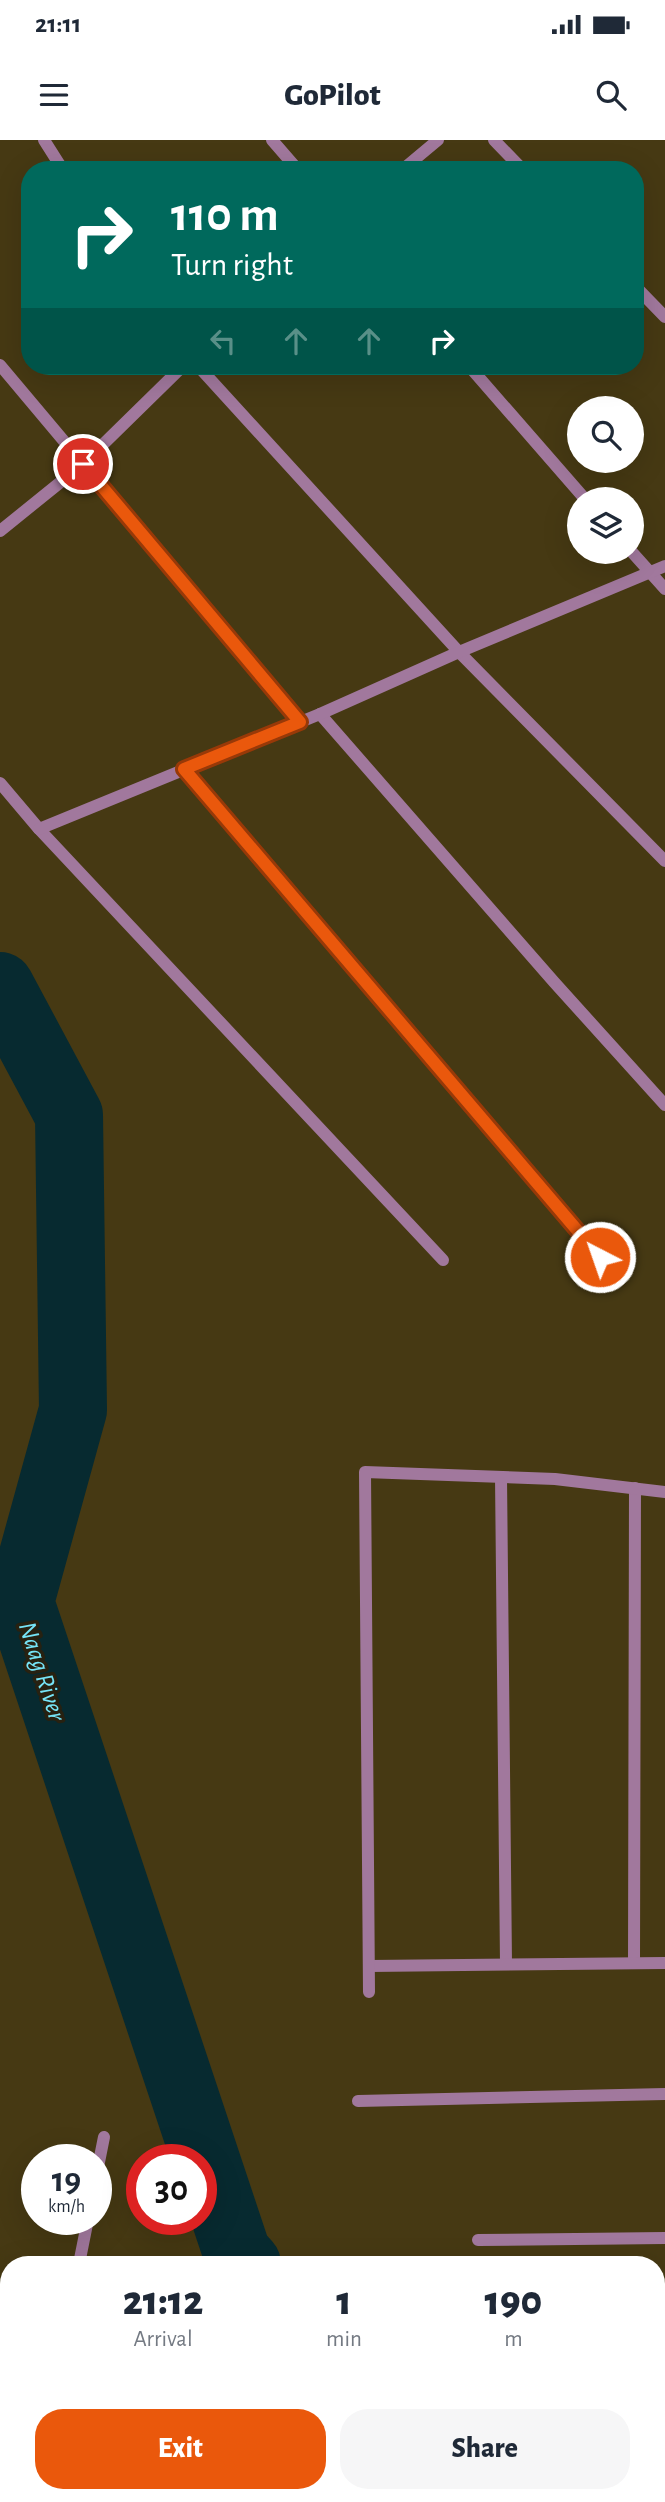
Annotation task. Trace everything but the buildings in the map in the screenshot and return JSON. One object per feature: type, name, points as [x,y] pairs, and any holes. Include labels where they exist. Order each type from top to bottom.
[{"type":"street","points":[[44,140],[57,161]]},
{"type":"street","points":[[272,140],[290,161]]},
{"type":"street","points":[[413,161],[438,140]]},
{"type":"street","points":[[494,140],[514,161]]},
{"type":"street","points":[[644,295],[665,317]]},
{"type":"street","points":[[0,365],[300,722]]},
{"type":"street","points":[[0,531],[83,464],[174,375]]},
{"type":"street","points":[[206,375],[459,652],[665,861]]},
{"type":"street","points":[[477,375],[575,487]]},
{"type":"street","points":[[642,564],[665,589]]},
{"type":"street","points":[[39,829],[320,714],[459,652],[665,566]]},
{"type":"street","points":[[320,714],[665,1105]]},
{"type":"street","points":[[184,769],[600,1257]]},
{"type":"street","points":[[0,783],[39,829],[443,1260]]},
{"type":"street","points":[[369,1992],[365,1472],[555,1479],[665,1492]]},
{"type":"street","points":[[501,1477],[506,1964]]},
{"type":"street","points":[[634,1963],[635,1488]]},
{"type":"street","points":[[369,1966],[665,1963]]},
{"type":"street","points":[[358,2101],[665,2094]]},
{"type":"street","points":[[103,2144],[104,2137]]},
{"type":"street","points":[[81,2256],[85,2235]]},
{"type":"street","points":[[478,2240],[665,2238]]},
{"type":"waterway","name":"Naag River","points":[[0,986],[69,1115],[73,1410],[20,1602],[240,2256]]},
{"type":"route","points":[[83,464],[300,722],[184,769],[600,1257]]}]
